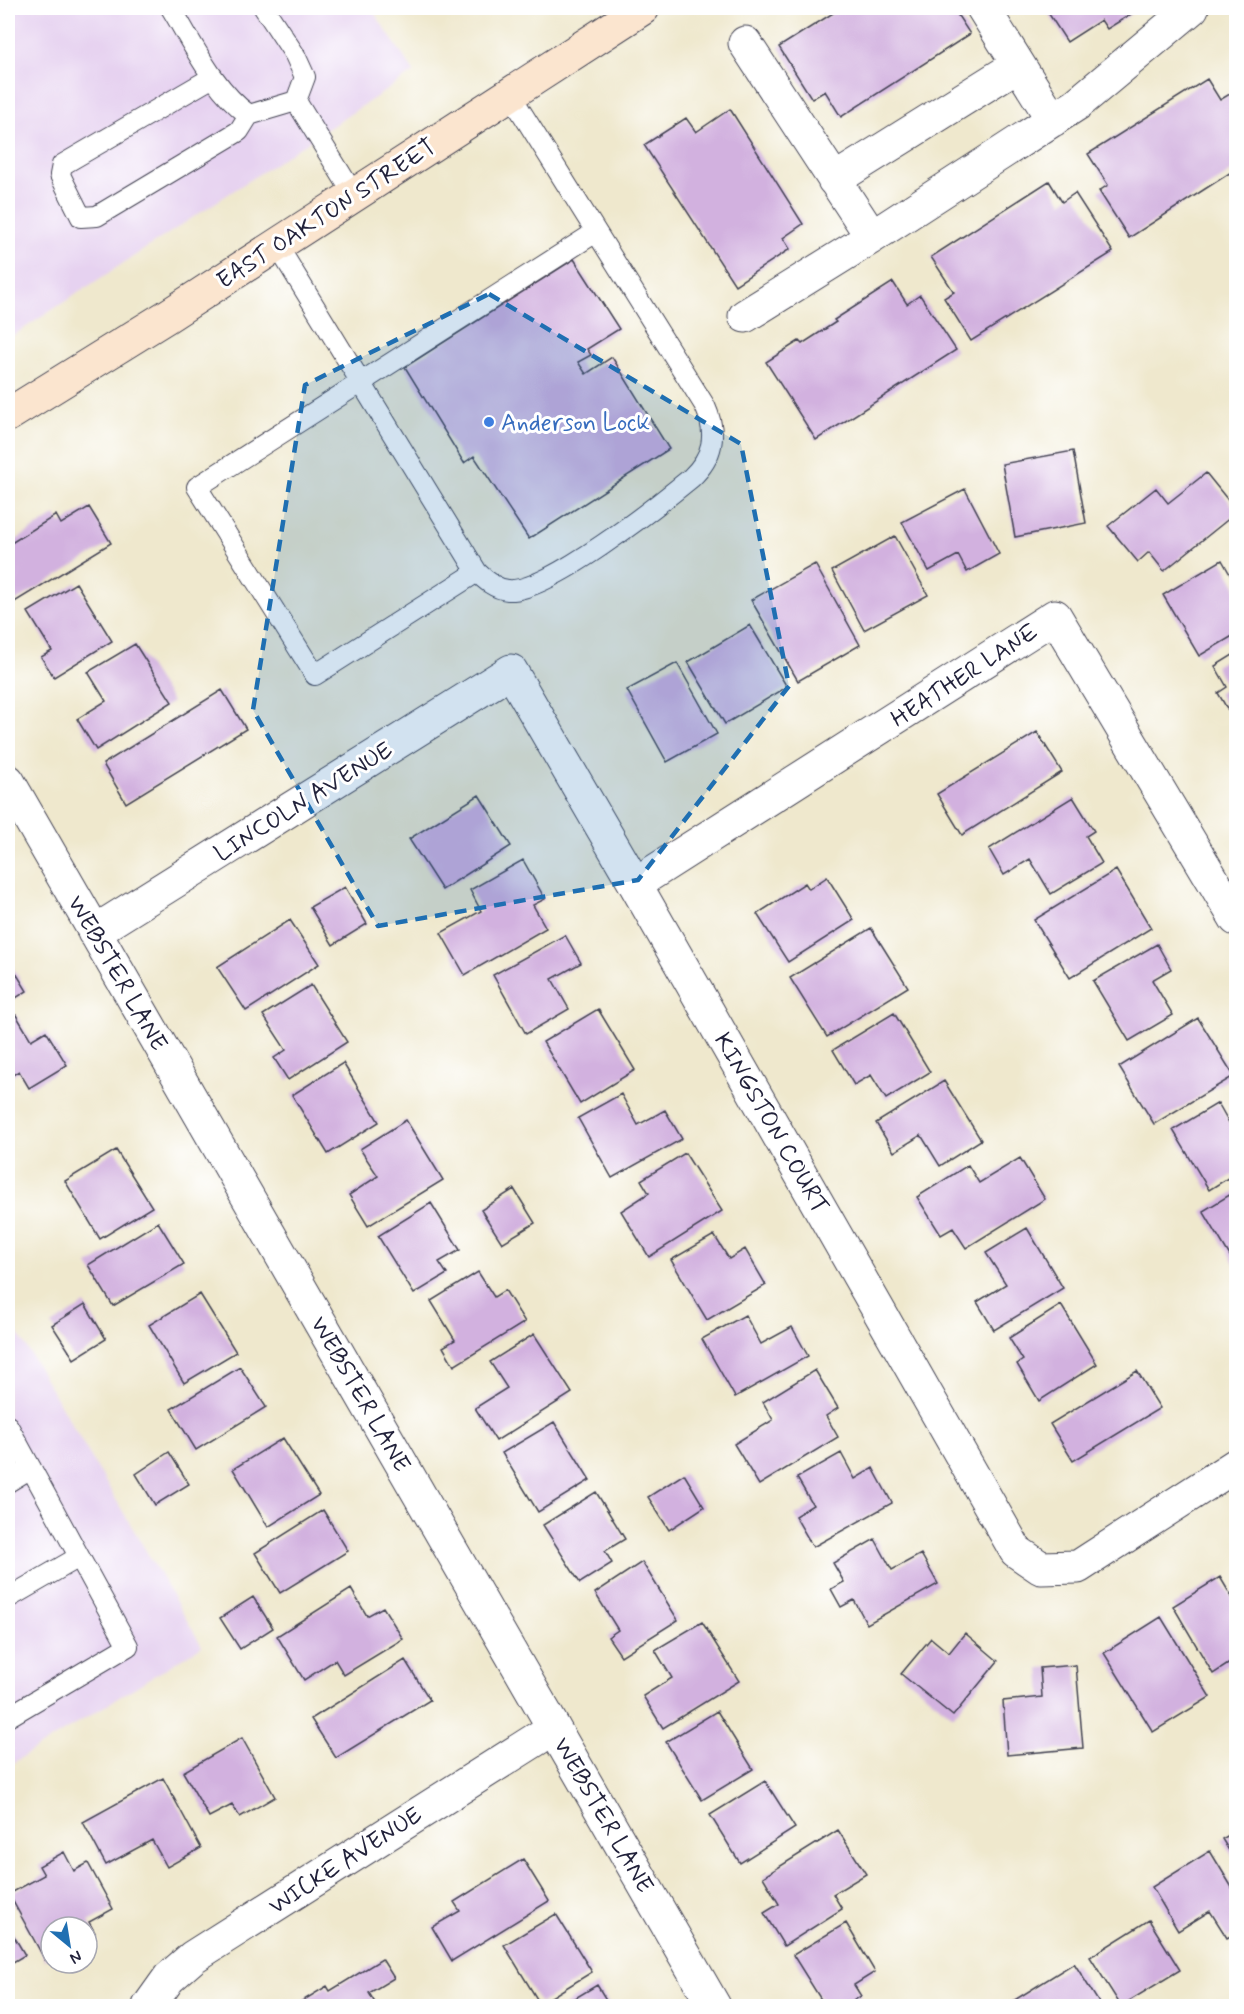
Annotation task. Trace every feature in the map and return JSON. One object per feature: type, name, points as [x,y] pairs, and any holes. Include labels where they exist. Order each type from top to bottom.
[{"type":"main road","name":"EAST OAKTON STREET","points":[[8,414],[277,245],[643,8]]},
{"type":"street","points":[[983,8],[1053,120]]},
{"type":"street","points":[[745,316],[1077,104],[1192,8]]},
{"type":"street","points":[[745,43],[872,237]]},
{"type":"street","points":[[834,180],[1018,65]]},
{"type":"street","name":"HEATHER LANE","points":[[635,884],[1055,616],[1236,919]]},
{"type":"street","name":"KINGSTON COURT","points":[[511,671],[1016,1551],[1041,1568],[1078,1567],[1236,1465]]},
{"type":"street","name":"LINCOLN AVENUE","points":[[94,932],[511,671]]},
{"type":"street","name":"WEBSTER LANE","points":[[8,781],[714,2007]]},
{"type":"street","name":"WICKE AVENUE","points":[[149,2007],[169,1978],[193,1957],[554,1728]]},
{"type":"lane","points":[[171,8],[213,76],[236,106],[249,115]]},
{"type":"lane","points":[[264,8],[295,55],[305,77],[296,101]]},
{"type":"lane","points":[[213,76],[62,165],[60,175],[81,217],[97,216],[239,131],[249,115],[296,101]]},
{"type":"lane","points":[[277,245],[477,572],[487,582],[507,590],[526,588],[549,578],[587,555],[691,478],[703,466],[711,449],[713,433],[711,419],[510,94]]},
{"type":"lane","points":[[296,101],[354,195]]},
{"type":"lane","points":[[477,572],[315,675],[197,487],[596,232]]},
{"type":"lane","points":[[8,1426],[128,1646],[8,1717]]},
{"type":"lane","points":[[8,1482],[30,1468]]},
{"type":"lane","points":[[8,1598],[79,1557]]},
{"type":"highlighted area","points":[[489,294],[741,444],[789,686],[638,880],[378,926],[253,710],[305,385]]},
{"type":"shaded area","points":[[8,8],[371,8],[414,72],[8,339]]},
{"type":"shaded area","points":[[8,1316],[202,1646],[8,1766]]},
{"type":"building","points":[[841,8],[953,8],[970,34],[841,117],[825,91],[812,99],[779,47]]},
{"type":"building","points":[[1045,8],[1141,8],[1107,29],[1101,20],[1067,42]]},
{"type":"building","points":[[1207,79],[1220,100],[1233,92],[1236,98],[1236,169],[1129,238],[1099,191],[1108,185],[1088,154]]},
{"type":"building","points":[[730,109],[803,224],[783,238],[790,249],[735,285],[644,145],[686,118],[696,132]]},
{"type":"building","points":[[1049,181],[1062,202],[1075,193],[1113,252],[971,341],[944,298],[954,292],[931,257]]},
{"type":"building","points":[[574,259],[619,329],[587,349],[591,355],[578,362],[586,374],[612,357],[669,449],[529,539],[474,456],[464,463],[405,367]]},
{"type":"building","points":[[893,282],[907,304],[920,295],[956,350],[816,440],[766,362],[799,341],[802,344],[836,322],[834,320]]},
{"type":"building","points":[[1073,451],[1086,523],[1015,537],[1002,464]]},
{"type":"building","points":[[1206,473],[1236,513],[1164,571],[1149,552],[1138,562],[1108,526],[1156,488],[1168,503]]},
{"type":"building","points":[[965,489],[999,554],[967,572],[958,555],[929,571],[902,522]]},
{"type":"building","points":[[89,507],[111,543],[13,603],[8,594],[8,545],[56,515],[61,524]]},
{"type":"building","points":[[895,536],[928,595],[864,630],[832,571]]},
{"type":"building","points":[[1222,560],[1236,585],[1236,634],[1199,656],[1163,595]]},
{"type":"building","points":[[815,564],[860,645],[798,681],[751,600]]},
{"type":"building","points":[[76,583],[112,641],[54,677],[41,657],[52,651],[28,612]]},
{"type":"building","points":[[750,625],[787,687],[725,724],[688,662]]},
{"type":"building","points":[[135,644],[172,702],[96,750],[77,719],[106,701],[88,672]]},
{"type":"building","points":[[1236,653],[1236,724],[1218,693],[1227,687],[1215,666]]},
{"type":"building","points":[[677,663],[717,734],[667,762],[627,690]]},
{"type":"building","points":[[222,690],[246,729],[126,803],[103,764]]},
{"type":"building","points":[[1037,732],[1062,772],[962,835],[937,794]]},
{"type":"building","points":[[479,795],[511,846],[442,890],[409,839]]},
{"type":"building","points":[[1073,797],[1094,831],[1086,836],[1102,863],[1051,894],[1030,859],[1004,875],[989,849]]},
{"type":"building","points":[[523,860],[545,899],[533,905],[546,928],[465,975],[441,933],[481,911],[470,890]]},
{"type":"building","points":[[1116,870],[1151,928],[1070,978],[1034,920]]},
{"type":"building","points":[[827,877],[854,920],[788,962],[757,914],[805,883],[809,889]]},
{"type":"building","points":[[345,887],[367,924],[333,945],[310,907]]},
{"type":"building","points":[[290,920],[319,964],[246,1011],[217,967]]},
{"type":"building","points":[[871,928],[908,987],[827,1037],[790,978]]},
{"type":"building","points":[[565,935],[581,963],[552,979],[569,1009],[526,1034],[493,975]]},
{"type":"building","points":[[1157,944],[1171,969],[1152,980],[1173,1015],[1129,1041],[1093,981]]},
{"type":"building","points":[[8,960],[27,991],[8,1003]]},
{"type":"building","points":[[311,985],[347,1042],[288,1080],[274,1058],[286,1050],[263,1015]]},
{"type":"building","points":[[598,1009],[635,1070],[580,1104],[543,1042]]},
{"type":"building","points":[[894,1013],[930,1072],[886,1099],[871,1075],[854,1085],[833,1050]]},
{"type":"building","points":[[16,1015],[31,1040],[46,1031],[67,1065],[29,1088],[19,1071],[8,1078],[8,1020]]},
{"type":"building","points":[[1198,1018],[1234,1076],[1154,1124],[1119,1067]]},
{"type":"building","points":[[343,1063],[379,1122],[328,1154],[292,1095]]},
{"type":"building","points":[[944,1081],[981,1140],[940,1166],[921,1135],[894,1152],[876,1123]]},
{"type":"building","points":[[621,1094],[638,1125],[665,1110],[682,1139],[612,1178],[578,1118]]},
{"type":"building","points":[[1218,1103],[1236,1132],[1236,1173],[1209,1190],[1173,1130]]},
{"type":"building","points":[[406,1120],[443,1180],[368,1226],[349,1195],[378,1176],[360,1149]]},
{"type":"building","points":[[116,1150],[152,1207],[100,1239],[65,1181]]},
{"type":"building","points":[[685,1153],[722,1211],[649,1257],[621,1211],[649,1193],[641,1180]]},
{"type":"building","points":[[1020,1158],[1045,1199],[966,1248],[953,1228],[941,1235],[917,1197],[968,1165],[979,1183]]},
{"type":"building","points":[[514,1189],[535,1223],[502,1243],[481,1210]]},
{"type":"building","points":[[1236,1191],[1236,1266],[1203,1211]]},
{"type":"building","points":[[431,1203],[460,1250],[439,1262],[447,1274],[414,1294],[378,1236]]},
{"type":"building","points":[[158,1222],[184,1264],[113,1306],[88,1265]]},
{"type":"building","points":[[1027,1228],[1063,1288],[994,1330],[977,1302],[1006,1284],[986,1253]]},
{"type":"building","points":[[714,1235],[729,1259],[745,1249],[766,1285],[707,1320],[671,1260]]},
{"type":"building","points":[[478,1272],[494,1297],[505,1290],[525,1322],[454,1366],[443,1347],[455,1340],[431,1301]]},
{"type":"building","points":[[200,1294],[236,1352],[184,1383],[149,1325]]},
{"type":"building","points":[[85,1304],[106,1339],[74,1359],[52,1325]]},
{"type":"building","points":[[1061,1305],[1097,1364],[1039,1401],[1017,1364],[1023,1360],[1009,1338]]},
{"type":"building","points":[[745,1315],[761,1344],[792,1327],[808,1356],[735,1397],[702,1339]]},
{"type":"building","points":[[534,1334],[572,1393],[496,1441],[475,1408],[507,1388],[490,1362]]},
{"type":"building","points":[[240,1367],[266,1407],[196,1450],[171,1409]]},
{"type":"building","points":[[815,1370],[838,1408],[826,1416],[838,1437],[759,1485],[734,1444],[773,1420],[763,1402]]},
{"type":"building","points":[[1137,1371],[1160,1408],[1073,1461],[1050,1424]]},
{"type":"building","points":[[554,1422],[590,1480],[538,1512],[502,1453]]},
{"type":"building","points":[[283,1438],[319,1495],[268,1527],[233,1469]]},
{"type":"building","points":[[169,1452],[189,1484],[155,1505],[136,1474]]},
{"type":"building","points":[[841,1453],[855,1479],[873,1468],[892,1503],[813,1547],[795,1516],[813,1505],[797,1478]]},
{"type":"building","points":[[684,1474],[704,1507],[669,1530],[648,1497]]},
{"type":"building","points":[[596,1492],[625,1539],[605,1551],[612,1563],[580,1583],[543,1525]]},
{"type":"building","points":[[323,1510],[348,1551],[280,1593],[255,1553]]},
{"type":"building","points":[[875,1539],[892,1570],[921,1554],[938,1584],[867,1624],[854,1600],[841,1607],[831,1589],[844,1582],[833,1563]]},
{"type":"building","points":[[642,1562],[678,1620],[621,1656],[608,1637],[618,1630],[595,1593]]},
{"type":"building","points":[[1220,1577],[1236,1604],[1236,1659],[1213,1674],[1173,1606]]},
{"type":"building","points":[[351,1589],[367,1616],[383,1607],[403,1639],[344,1675],[335,1660],[304,1680],[277,1636]]},
{"type":"building","points":[[253,1597],[273,1628],[240,1649],[220,1618]]},
{"type":"building","points":[[1161,1617],[1210,1697],[1153,1732],[1104,1653]]},
{"type":"building","points":[[702,1622],[739,1681],[663,1728],[643,1696],[672,1678],[655,1650]]},
{"type":"building","points":[[965,1633],[998,1661],[953,1716],[901,1674],[931,1638],[949,1653]]},
{"type":"building","points":[[405,1660],[430,1700],[336,1758],[311,1719]]},
{"type":"building","points":[[1076,1665],[1083,1748],[1007,1755],[1003,1701],[1042,1697],[1040,1668]]},
{"type":"building","points":[[717,1711],[753,1769],[702,1800],[666,1742]]},
{"type":"building","points":[[242,1738],[275,1797],[240,1817],[232,1805],[209,1817],[183,1772]]},
{"type":"building","points":[[163,1778],[201,1848],[167,1867],[152,1840],[106,1865],[83,1822]]},
{"type":"building","points":[[765,1781],[795,1828],[740,1863],[710,1815]]},
{"type":"building","points":[[838,1830],[866,1874],[833,1894],[842,1909],[784,1946],[764,1913],[779,1904],[763,1877]]},
{"type":"building","points":[[1236,1831],[1236,1862],[1222,1839]]},
{"type":"building","points":[[1210,1851],[1236,1894],[1236,1933],[1227,1938],[1210,1911],[1178,1931],[1152,1887]]},
{"type":"building","points":[[64,1852],[74,1871],[88,1863],[113,1909],[99,1917],[39,1915],[39,1949],[9,1894],[44,1875],[39,1866]]},
{"type":"building","points":[[523,1859],[549,1901],[452,1961],[432,1927],[460,1911],[454,1902]]},
{"type":"building","points":[[556,1914],[592,1972],[540,2004],[504,1945]]},
{"type":"building","points":[[1149,1920],[1180,1970],[1121,2006],[1090,1957]]},
{"type":"building","points":[[846,1923],[875,1972],[854,1985],[861,1996],[845,2006],[825,2006],[793,1955]]},
{"type":"building","points":[[8,1926],[25,1955],[8,1965]]},
{"type":"building","points":[[382,1959],[394,1978],[369,1993],[377,2006],[294,2006],[327,1986],[330,1991]]},
{"type":"building","points":[[1074,1963],[1101,2006],[1016,2006],[1013,2001]]},
{"type":"building","points":[[597,1985],[610,2006],[562,2006]]},
{"type":"place","name":"Anderson Lock","points":[[489,422]]}]
